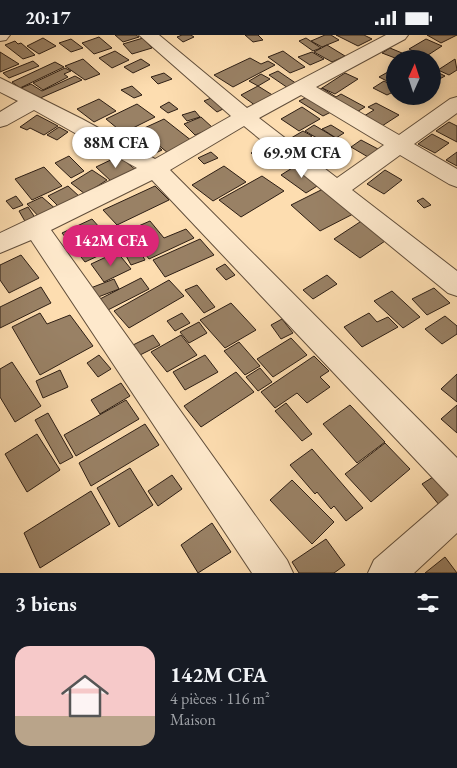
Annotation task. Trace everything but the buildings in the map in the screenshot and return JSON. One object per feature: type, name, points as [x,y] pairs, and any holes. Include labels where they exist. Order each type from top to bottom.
[{"type":"street","points":[[148,35],[245,117],[457,287]]},
{"type":"street","points":[[0,244],[36,229],[155,169],[245,117],[399,35]]},
{"type":"street","points":[[0,84],[75,123],[155,169],[457,482]]},
{"type":"street","points":[[302,87],[457,179]]},
{"type":"street","points":[[0,121],[32,102]]},
{"type":"street","points":[[337,190],[457,103]]},
{"type":"street","points":[[36,229],[274,573]]},
{"type":"street","points":[[387,573],[457,509]]}]
